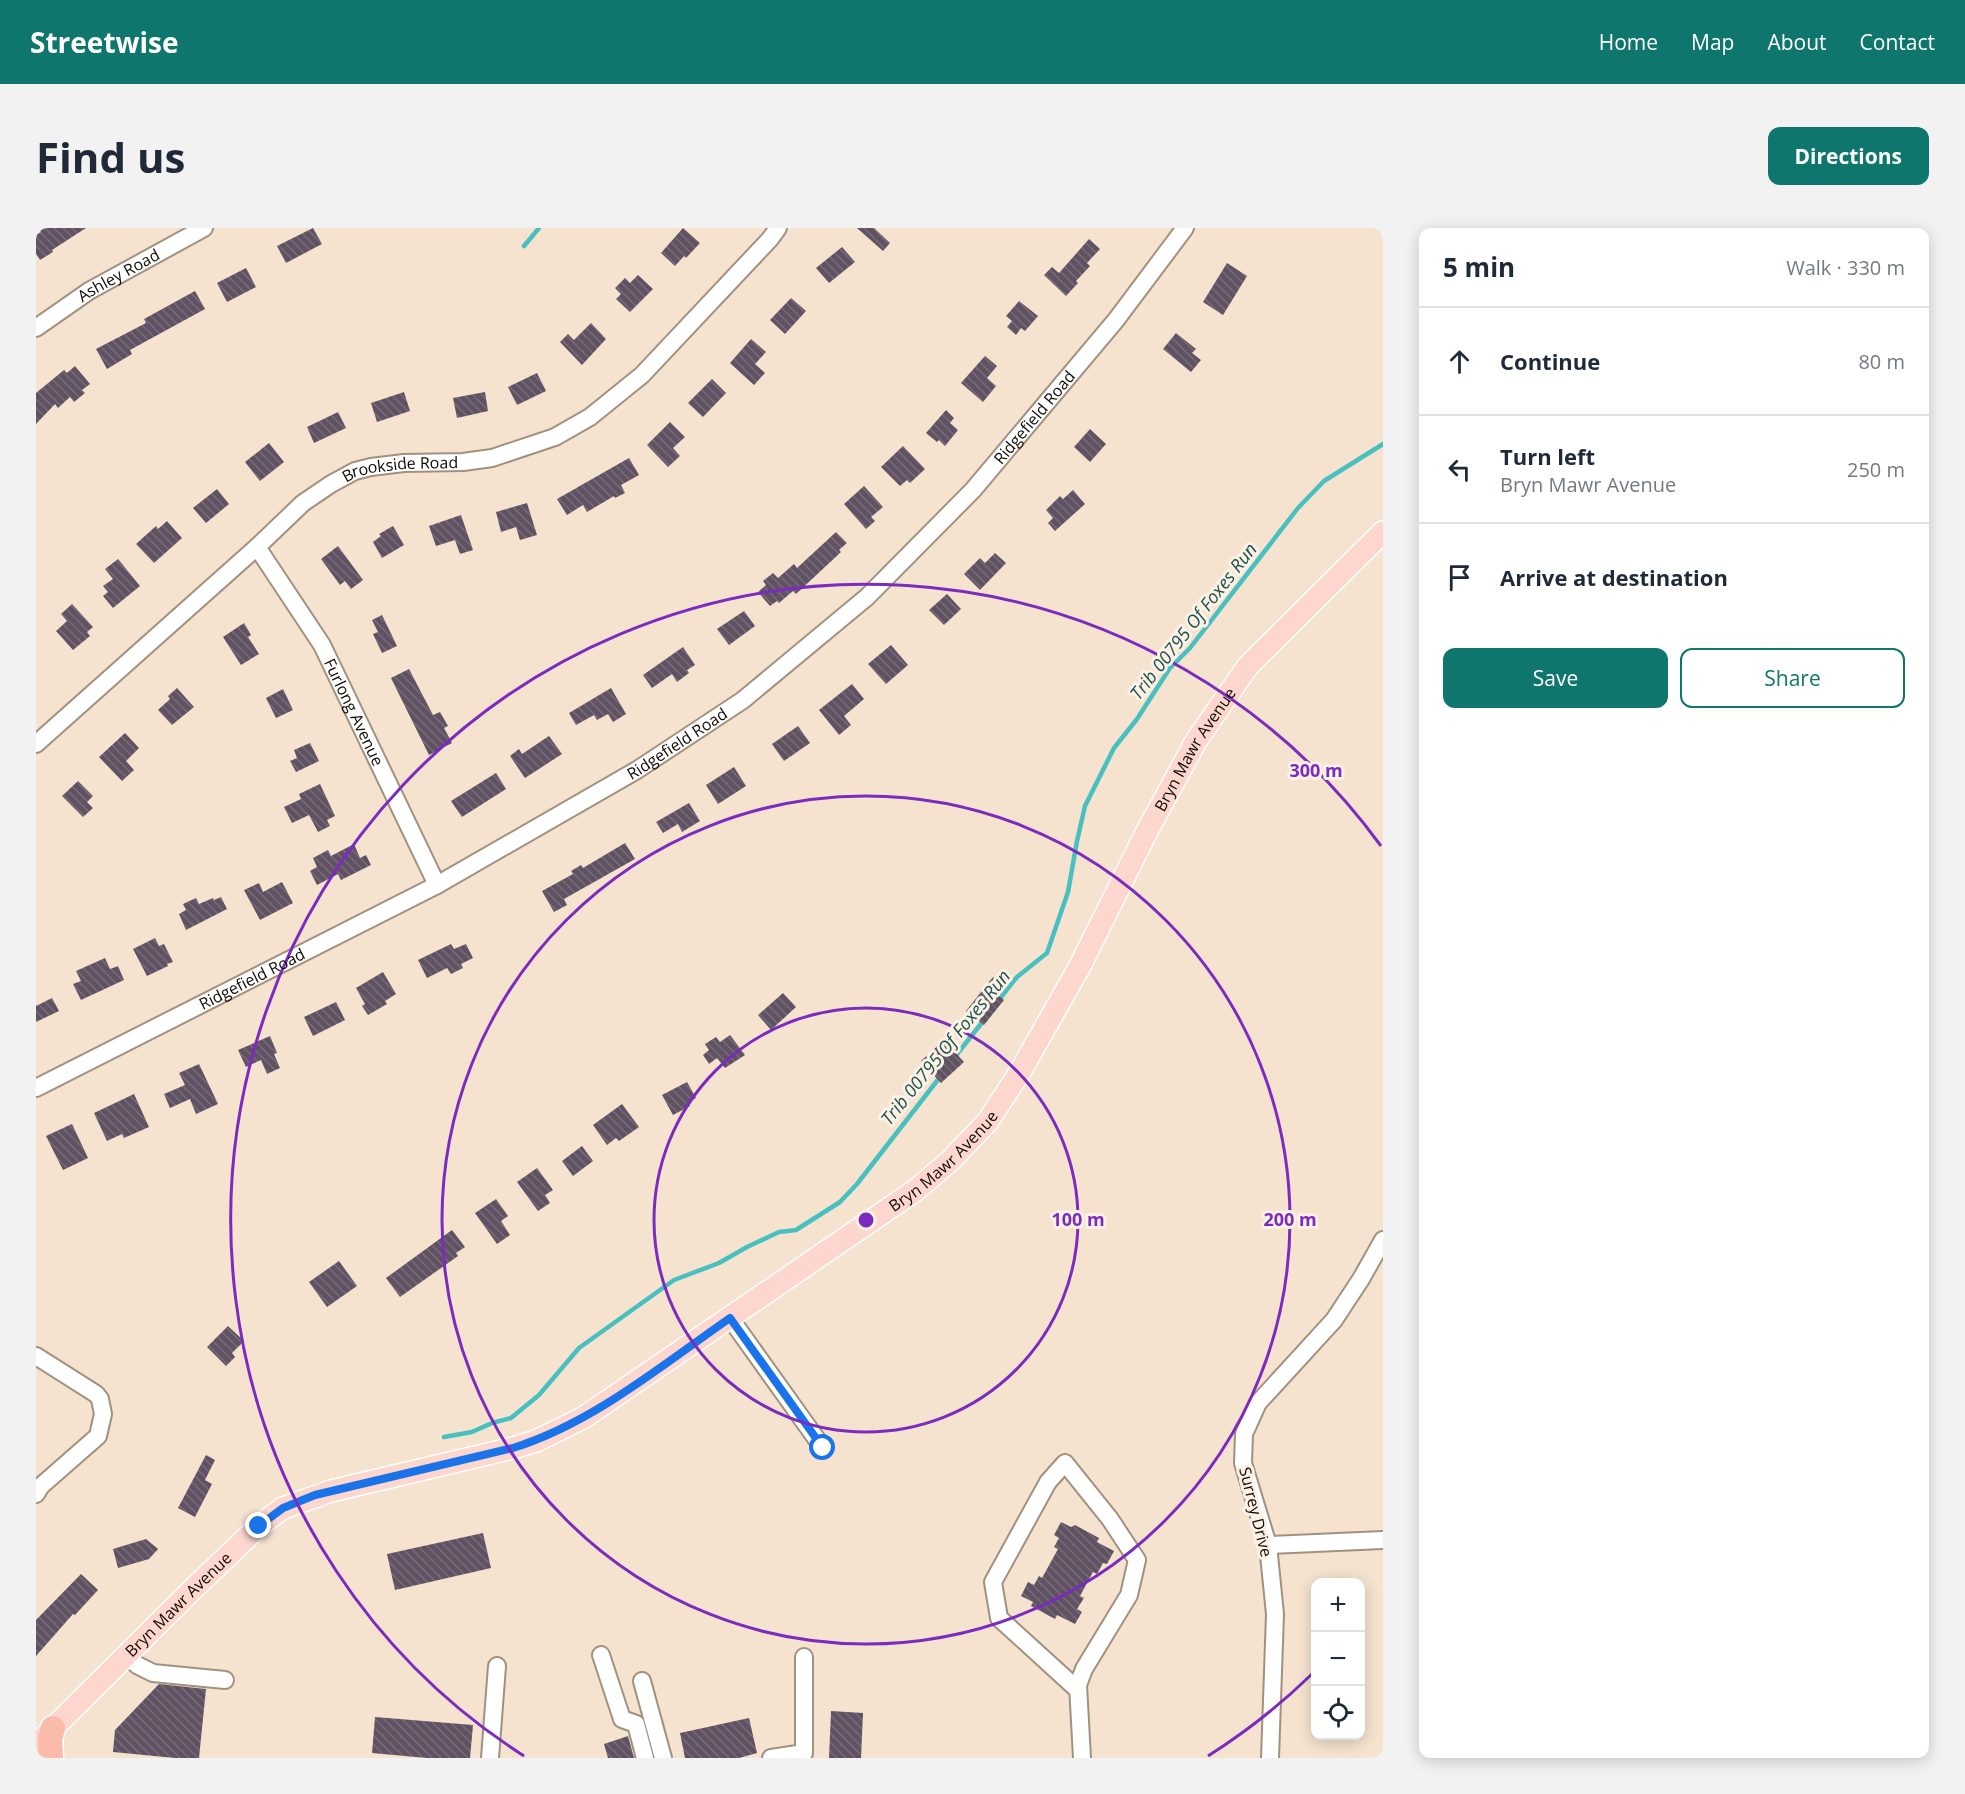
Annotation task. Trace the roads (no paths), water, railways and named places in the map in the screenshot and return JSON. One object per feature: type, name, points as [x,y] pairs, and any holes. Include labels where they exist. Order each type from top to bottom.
[{"type":"highway","points":[[51,1758],[50,1739],[53,1728]]},
{"type":"main road","name":"Bryn Mawr Avenue","points":[[36,1745],[246,1538],[283,1508],[331,1491],[513,1448],[536,1441],[583,1418],[916,1190],[951,1160],[988,1121],[1020,1072],[1063,998],[1145,835],[1196,741],[1248,666],[1383,532]]},
{"type":"street","name":"Ashley Road","points":[[36,328],[89,291],[204,228]]},
{"type":"street","name":"Brookside Road","points":[[36,744],[257,548],[303,503],[331,484],[355,471],[382,465],[463,462],[492,458],[555,437],[590,417],[642,375],[778,228]]},
{"type":"street","name":"Ridgefield Road","points":[[36,1088],[437,885],[637,770],[734,706],[867,597],[973,490],[1116,320],[1185,228]]},
{"type":"street","name":"Furlong Avenue","points":[[257,548],[322,645],[437,885]]},
{"type":"street","name":"Surrey Drive","points":[[1270,1758],[1275,1614],[1268,1545],[1243,1462],[1244,1434],[1258,1402],[1334,1320],[1383,1240]]},
{"type":"street","points":[[730,1318],[823,1448]]},
{"type":"street","points":[[36,1356],[87,1388],[100,1400],[103,1414],[98,1436],[41,1486],[36,1494]]},
{"type":"street","points":[[1078,1690],[999,1618],[993,1582],[1048,1482],[1065,1463],[1110,1518],[1137,1560],[1129,1595],[1084,1669],[1078,1685],[1082,1758]]},
{"type":"street","points":[[1268,1545],[1383,1540]]},
{"type":"street","points":[[127,1655],[137,1665],[153,1673],[225,1680]]},
{"type":"street","points":[[601,1655],[622,1719],[636,1724],[645,1758]]},
{"type":"street","points":[[771,1758],[804,1753],[804,1657]]},
{"type":"street","points":[[490,1758],[497,1666]]},
{"type":"street","points":[[642,1681],[663,1758]]},
{"type":"waterway","points":[[524,246],[539,228]]},
{"type":"waterway","name":"Trib 00795 Of Foxes Run","points":[[998,1001],[1017,977],[1047,953],[1068,892],[1085,806],[1114,748],[1137,719],[1170,668],[1190,648],[1298,508],[1324,481],[1383,444]]},
{"type":"waterway","name":"Trib 00795 Of Foxes Run","points":[[954,1058],[984,1020]]},
{"type":"waterway","name":"Trib 00795 Of Foxes Run","points":[[444,1437],[472,1432],[511,1418],[539,1395],[579,1348],[674,1280],[719,1263],[779,1232],[796,1230],[840,1202],[857,1184],[940,1077]]}]
